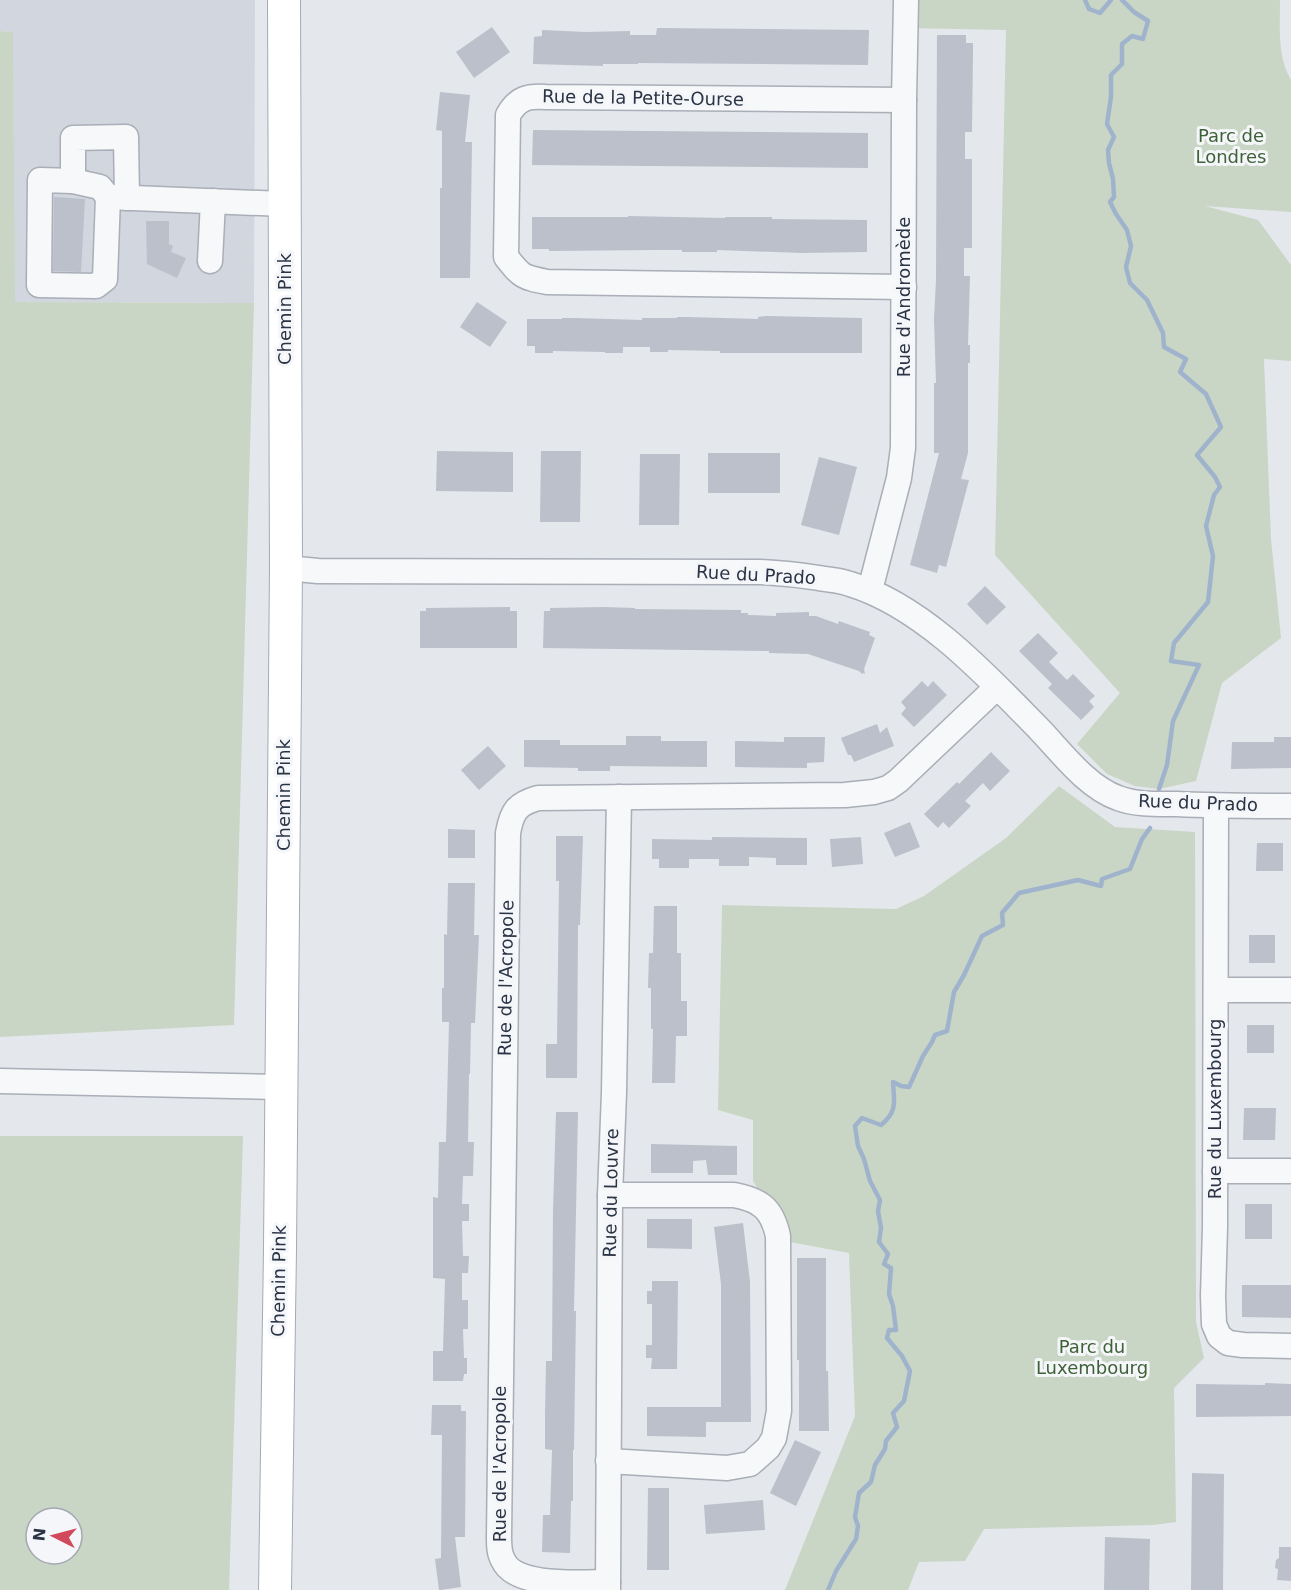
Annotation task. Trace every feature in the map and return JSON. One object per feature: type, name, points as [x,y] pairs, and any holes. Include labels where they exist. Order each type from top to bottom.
[{"type":"main road","name":"Chemin Pink","points":[[275,1590],[286,568],[284,0]]},
{"type":"street","name":"Rue d'Andromède","points":[[870,590],[902,462],[906,0]]},
{"type":"street","name":"Rue de la Petite-Ourse","points":[[904,100],[546,96],[532,96],[524,99],[514,105],[508,115],[506,257],[519,273],[528,278],[547,282],[904,287]]},
{"type":"street","points":[[73,181],[73,138],[126,137],[118,197],[105,279],[96,286],[39,285],[40,180],[73,181],[100,187],[118,197],[284,204]]},
{"type":"street","points":[[210,261],[213,201]]},
{"type":"street","name":"Rue du Prado","points":[[286,568],[318,571],[760,572],[842,581],[870,590],[893,602],[934,630],[997,687],[1084,776],[1101,790],[1120,799],[1146,803],[1291,806]]},
{"type":"street","name":"Rue de l'Acropole","points":[[608,1586],[535,1581],[511,1571],[503,1562],[500,1551],[508,833],[511,818],[517,808],[525,802],[538,798],[845,795],[874,792],[888,788],[910,771],[997,687]]},
{"type":"street","name":"Rue du Louvre","points":[[608,1586],[610,1196],[619,797]]},
{"type":"street","name":"Rue du Luxembourg","points":[[1216,806],[1214,1324],[1219,1336],[1228,1343],[1291,1346]]},
{"type":"street","points":[[1216,990],[1291,990]]},
{"type":"street","points":[[0,1081],[282,1087]]},
{"type":"street","points":[[1215,1171],[1291,1171]]},
{"type":"street","points":[[608,1461],[727,1468],[750,1464],[768,1448],[774,1438],[779,1412],[777,1236],[775,1223],[768,1210],[759,1202],[734,1195],[610,1196]]},
{"type":"shaded area","points":[[0,0],[255,0],[254,303],[14,302],[13,32],[0,31]]},
{"type":"green space","name":"Parc de Londres","points":[[906,0],[1280,0],[1281,52],[1291,80],[1291,212],[1205,206],[1258,220],[1291,265],[1291,361],[1264,359],[1271,539],[1281,638],[1222,683],[1196,781],[1159,789],[1135,786],[1107,774],[1077,744],[1120,693],[995,555],[1006,30],[906,28]]},
{"type":"green space","points":[[0,31],[13,32],[15,302],[254,303],[234,1025],[0,1037]]},
{"type":"green space","name":"Parc du Luxembourg","points":[[1059,786],[1115,827],[1195,832],[1196,1322],[1204,1358],[1174,1388],[1176,1522],[1153,1525],[984,1529],[965,1561],[919,1562],[908,1590],[785,1590],[855,1416],[849,1253],[790,1242],[753,1181],[753,1120],[718,1110],[722,905],[896,909],[924,896],[1006,838]]},
{"type":"green space","points":[[0,1136],[243,1136],[229,1590],[0,1590]]},
{"type":"building","points":[[492,27],[510,52],[474,78],[456,52]]},
{"type":"building","points":[[657,28],[869,30],[868,65],[533,64],[534,37],[542,36],[542,30],[630,31],[630,35],[656,35]]},
{"type":"building","points":[[937,35],[966,35],[966,43],[973,43],[973,52],[972,132],[965,132],[965,159],[972,159],[972,248],[964,248],[964,276],[970,276],[968,453],[961,479],[969,480],[946,567],[939,565],[937,573],[910,565],[939,453],[934,453]]},
{"type":"building","points":[[440,92],[470,95],[465,142],[472,142],[470,278],[440,278],[442,131],[436,130]]},
{"type":"building","points":[[533,130],[868,133],[868,168],[532,165]]},
{"type":"building","points":[[54,197],[85,199],[81,272],[53,271]]},
{"type":"building","points":[[628,216],[867,220],[867,252],[549,251],[549,249],[532,249],[532,217]]},
{"type":"building","points":[[146,221],[169,221],[169,244],[173,246],[171,252],[186,258],[177,278],[147,264]]},
{"type":"building","points":[[477,302],[507,322],[490,347],[460,327]]},
{"type":"building","points":[[688,317],[758,319],[758,317],[862,318],[862,353],[720,353],[720,351],[668,350],[668,352],[650,352],[650,347],[623,347],[623,353],[553,351],[553,353],[535,353],[535,346],[527,346],[527,319],[642,320],[642,318]]},
{"type":"building","points":[[437,451],[513,452],[513,492],[436,491]]},
{"type":"building","points":[[541,451],[581,451],[580,522],[540,522]]},
{"type":"building","points":[[708,453],[780,453],[780,493],[708,493]]},
{"type":"building","points":[[640,454],[680,454],[679,525],[639,525]]},
{"type":"building","points":[[819,457],[857,467],[839,535],[801,525]]},
{"type":"building","points":[[985,586],[1006,607],[987,625],[967,604]]},
{"type":"building","points":[[510,607],[510,611],[517,611],[517,648],[420,648],[420,611],[426,611],[426,608]]},
{"type":"building","points":[[550,608],[741,610],[741,613],[748,613],[748,615],[776,616],[776,613],[809,612],[809,616],[816,616],[838,624],[839,621],[870,632],[869,635],[875,638],[864,669],[865,674],[808,654],[769,653],[769,651],[543,648],[544,611],[550,611]]},
{"type":"building","points":[[1038,633],[1058,653],[1049,662],[1067,680],[1073,674],[1095,696],[1089,701],[1094,707],[1081,720],[1048,688],[1052,684],[1019,651]]},
{"type":"building","points":[[922,681],[928,687],[933,681],[947,695],[914,727],[901,714],[906,708],[901,702]]},
{"type":"building","points":[[877,724],[880,733],[887,727],[894,746],[854,762],[851,755],[848,755],[841,738]]},
{"type":"building","points":[[626,736],[661,736],[661,741],[707,741],[707,767],[610,766],[610,771],[578,771],[578,768],[524,767],[524,740],[560,740],[560,745],[626,745]]},
{"type":"building","points":[[784,737],[825,737],[824,762],[807,763],[807,768],[735,767],[735,741],[784,742]]},
{"type":"building","points":[[1274,737],[1291,737],[1291,768],[1231,769],[1232,742],[1274,742]]},
{"type":"building","points":[[488,746],[506,766],[479,790],[461,770]]},
{"type":"building","points":[[991,752],[1010,771],[990,791],[983,783],[965,801],[971,806],[949,828],[943,822],[938,828],[924,814]]},
{"type":"building","points":[[910,822],[920,847],[895,857],[884,833]]},
{"type":"building","points":[[448,829],[475,830],[475,858],[448,858]]},
{"type":"building","points":[[556,836],[583,836],[580,925],[578,925],[577,1078],[546,1078],[546,1044],[557,1044],[559,881],[556,881]]},
{"type":"building","points":[[712,837],[807,838],[807,865],[776,865],[776,858],[749,857],[749,866],[719,866],[719,859],[689,859],[689,868],[659,868],[659,859],[652,859],[652,839],[712,840]]},
{"type":"building","points":[[861,837],[863,864],[832,867],[830,839]]},
{"type":"building","points":[[1257,843],[1283,843],[1283,871],[1256,871]]},
{"type":"building","points":[[448,883],[475,883],[474,935],[479,935],[475,1023],[471,1023],[468,1142],[474,1142],[473,1176],[463,1176],[462,1204],[469,1204],[469,1221],[462,1221],[463,1256],[469,1256],[468,1273],[462,1273],[462,1300],[468,1300],[468,1329],[463,1329],[467,1374],[464,1374],[463,1381],[433,1381],[433,1351],[443,1351],[445,1279],[433,1278],[433,1197],[438,1198],[439,1142],[446,1142],[449,1022],[442,1022],[442,988],[444,988],[444,934],[447,935]]},
{"type":"building","points":[[654,906],[677,906],[677,953],[681,953],[681,1001],[687,1001],[687,1036],[676,1036],[675,1083],[652,1083],[653,1029],[651,1029],[651,988],[648,988],[649,953],[653,953]]},
{"type":"building","points":[[1249,935],[1275,935],[1275,963],[1249,963]]},
{"type":"building","points":[[1247,1025],[1274,1025],[1274,1053],[1247,1053]]},
{"type":"building","points":[[1244,1108],[1276,1108],[1275,1140],[1243,1140]]},
{"type":"building","points":[[556,1112],[578,1112],[574,1450],[570,1553],[542,1552],[543,1515],[550,1515],[552,1450],[545,1449],[545,1415],[546,1361],[552,1361]]},
{"type":"building","points":[[651,1144],[737,1146],[737,1175],[708,1175],[706,1160],[693,1161],[693,1173],[651,1173]]},
{"type":"building","points":[[1245,1204],[1272,1204],[1272,1239],[1245,1239]]},
{"type":"building","points":[[647,1219],[692,1219],[692,1249],[647,1248]]},
{"type":"building","points":[[743,1223],[750,1282],[751,1422],[706,1422],[706,1437],[647,1436],[647,1407],[721,1407],[721,1284],[714,1227]]},
{"type":"building","points":[[797,1258],[826,1258],[826,1371],[828,1371],[829,1431],[799,1431]]},
{"type":"building","points":[[652,1281],[678,1281],[677,1369],[651,1369],[652,1358],[646,1358],[646,1345],[652,1345],[652,1304],[647,1304],[647,1291],[652,1291]]},
{"type":"building","points":[[1242,1285],[1291,1285],[1291,1318],[1242,1317]]},
{"type":"building","points":[[1265,1383],[1291,1384],[1291,1416],[1196,1417],[1196,1384],[1265,1385]]},
{"type":"building","points":[[432,1405],[461,1405],[461,1411],[466,1411],[465,1537],[455,1537],[461,1587],[441,1590],[439,1590],[435,1559],[441,1558],[442,1435],[431,1435]]},
{"type":"building","points":[[795,1440],[821,1452],[796,1506],[770,1493]]},
{"type":"building","points":[[1192,1473],[1224,1474],[1223,1590],[1191,1590]]},
{"type":"building","points":[[648,1488],[669,1488],[669,1570],[647,1570]]},
{"type":"building","points":[[763,1500],[765,1530],[706,1534],[704,1505]]},
{"type":"building","points":[[1105,1537],[1150,1539],[1149,1590],[1104,1590]]},
{"type":"building","points":[[1279,1547],[1291,1547],[1291,1581],[1277,1580],[1278,1569],[1275,1568],[1276,1560],[1279,1558]]},
{"type":"waterway","points":[[1085,0],[1089,9],[1100,13],[1111,0]]},
{"type":"waterway","points":[[1122,0],[1148,21],[1143,39],[1132,36],[1122,44],[1122,64],[1111,75],[1107,124],[1114,137],[1108,150],[1114,197],[1110,202],[1127,230],[1131,246],[1126,267],[1130,283],[1147,300],[1163,333],[1164,347],[1186,359],[1180,372],[1206,394],[1221,427],[1197,455],[1220,487],[1214,495],[1206,526],[1213,556],[1208,602],[1174,643],[1171,661],[1199,665],[1173,721],[1167,765],[1159,789]]},
{"type":"waterway","points":[[828,1590],[836,1571],[856,1539],[858,1526],[855,1517],[859,1493],[871,1482],[875,1465],[885,1449],[886,1441],[897,1427],[893,1413],[904,1401],[910,1371],[902,1356],[887,1338],[889,1330],[896,1330],[889,1294],[891,1268],[884,1264],[888,1254],[879,1242],[880,1200],[870,1181],[858,1146],[855,1126],[862,1118],[881,1125],[890,1115],[894,1105],[893,1082],[909,1087],[935,1035],[947,1031],[954,992],[982,936],[1003,925],[1002,913],[1019,893],[1078,880],[1101,886],[1102,879],[1130,869],[1142,839],[1150,828]]}]
